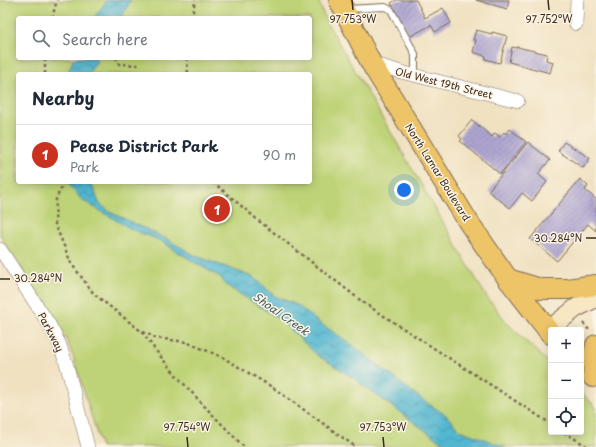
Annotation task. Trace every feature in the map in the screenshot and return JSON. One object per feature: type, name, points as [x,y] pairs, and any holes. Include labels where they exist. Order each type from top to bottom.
[{"type":"main road","name":"North Lamar Boulevard","points":[[341,4],[371,63],[469,223],[508,279],[548,332]]},
{"type":"main road","points":[[508,279],[541,290],[567,289],[596,285]]},
{"type":"main road","points":[[555,327],[576,308],[596,298]]},
{"type":"main road","points":[[590,374],[594,354],[594,340]]},
{"type":"street","points":[[576,24],[577,0]]},
{"type":"street","name":"Old West 19th Street","points":[[371,63],[415,76],[518,101]]},
{"type":"street","name":"Parkway","points":[[0,249],[49,324],[59,343],[67,366],[88,447]]},
{"type":"lane","points":[[341,4],[385,7],[391,10],[415,54],[415,76]]},
{"type":"path","points":[[53,16],[57,0]]},
{"type":"path","points":[[192,16],[195,0]]},
{"type":"path","points":[[45,60],[45,72]]},
{"type":"path","points":[[117,60],[119,64],[139,65]]},
{"type":"path","points":[[187,60],[188,72]]},
{"type":"path","points":[[63,184],[56,199],[55,224],[71,263],[94,294],[141,331],[156,338],[186,342],[222,357],[272,387],[356,447]]},
{"type":"path","points":[[215,184],[259,221],[364,303],[548,422]]},
{"type":"path","points":[[583,323],[594,340]]},
{"type":"path","points":[[141,331],[158,356],[244,447]]},
{"type":"path","points":[[569,435],[588,447]]},
{"type":"green space","points":[[0,0],[318,0],[326,21],[486,296],[509,325],[548,362],[548,435],[584,435],[584,396],[596,407],[596,447],[101,447],[74,359],[65,335],[0,235]]},
{"type":"water","points":[[107,0],[131,0],[122,16],[95,16]]},
{"type":"water","points":[[73,60],[98,60],[89,72],[68,72]]},
{"type":"water","name":"Shoal Creek","points":[[70,184],[92,184],[99,203],[110,212],[165,238],[196,256],[253,277],[275,296],[297,305],[318,322],[350,343],[424,401],[446,415],[459,430],[506,447],[454,447],[437,439],[346,373],[317,355],[281,320],[224,284],[222,278],[161,241],[131,229],[82,200]]},
{"type":"building","points":[[396,0],[416,0],[425,18],[443,8],[451,23],[435,32],[431,25],[409,37],[398,17],[396,18],[393,12],[395,10],[391,3]]},
{"type":"building","points":[[476,0],[509,0],[507,9]]},
{"type":"building","points":[[476,30],[507,36],[500,63],[485,59],[486,56],[473,52],[476,40],[473,40]]},
{"type":"building","points":[[512,47],[547,54],[546,60],[553,62],[550,73],[509,62]]},
{"type":"building","points":[[472,120],[492,137],[495,133],[500,137],[504,132],[506,134],[510,129],[526,142],[500,174],[460,141],[462,139],[459,136]]},
{"type":"building","points":[[528,142],[550,160],[538,174],[547,182],[532,201],[522,193],[510,208],[488,191]]},
{"type":"building","points":[[564,142],[590,158],[583,168],[558,151]]},
{"type":"building","points":[[580,179],[588,186],[585,190],[596,199],[596,231],[588,224],[557,261],[530,239]]},
{"type":"place","name":"Pease District Park","points":[[217,209]]}]
